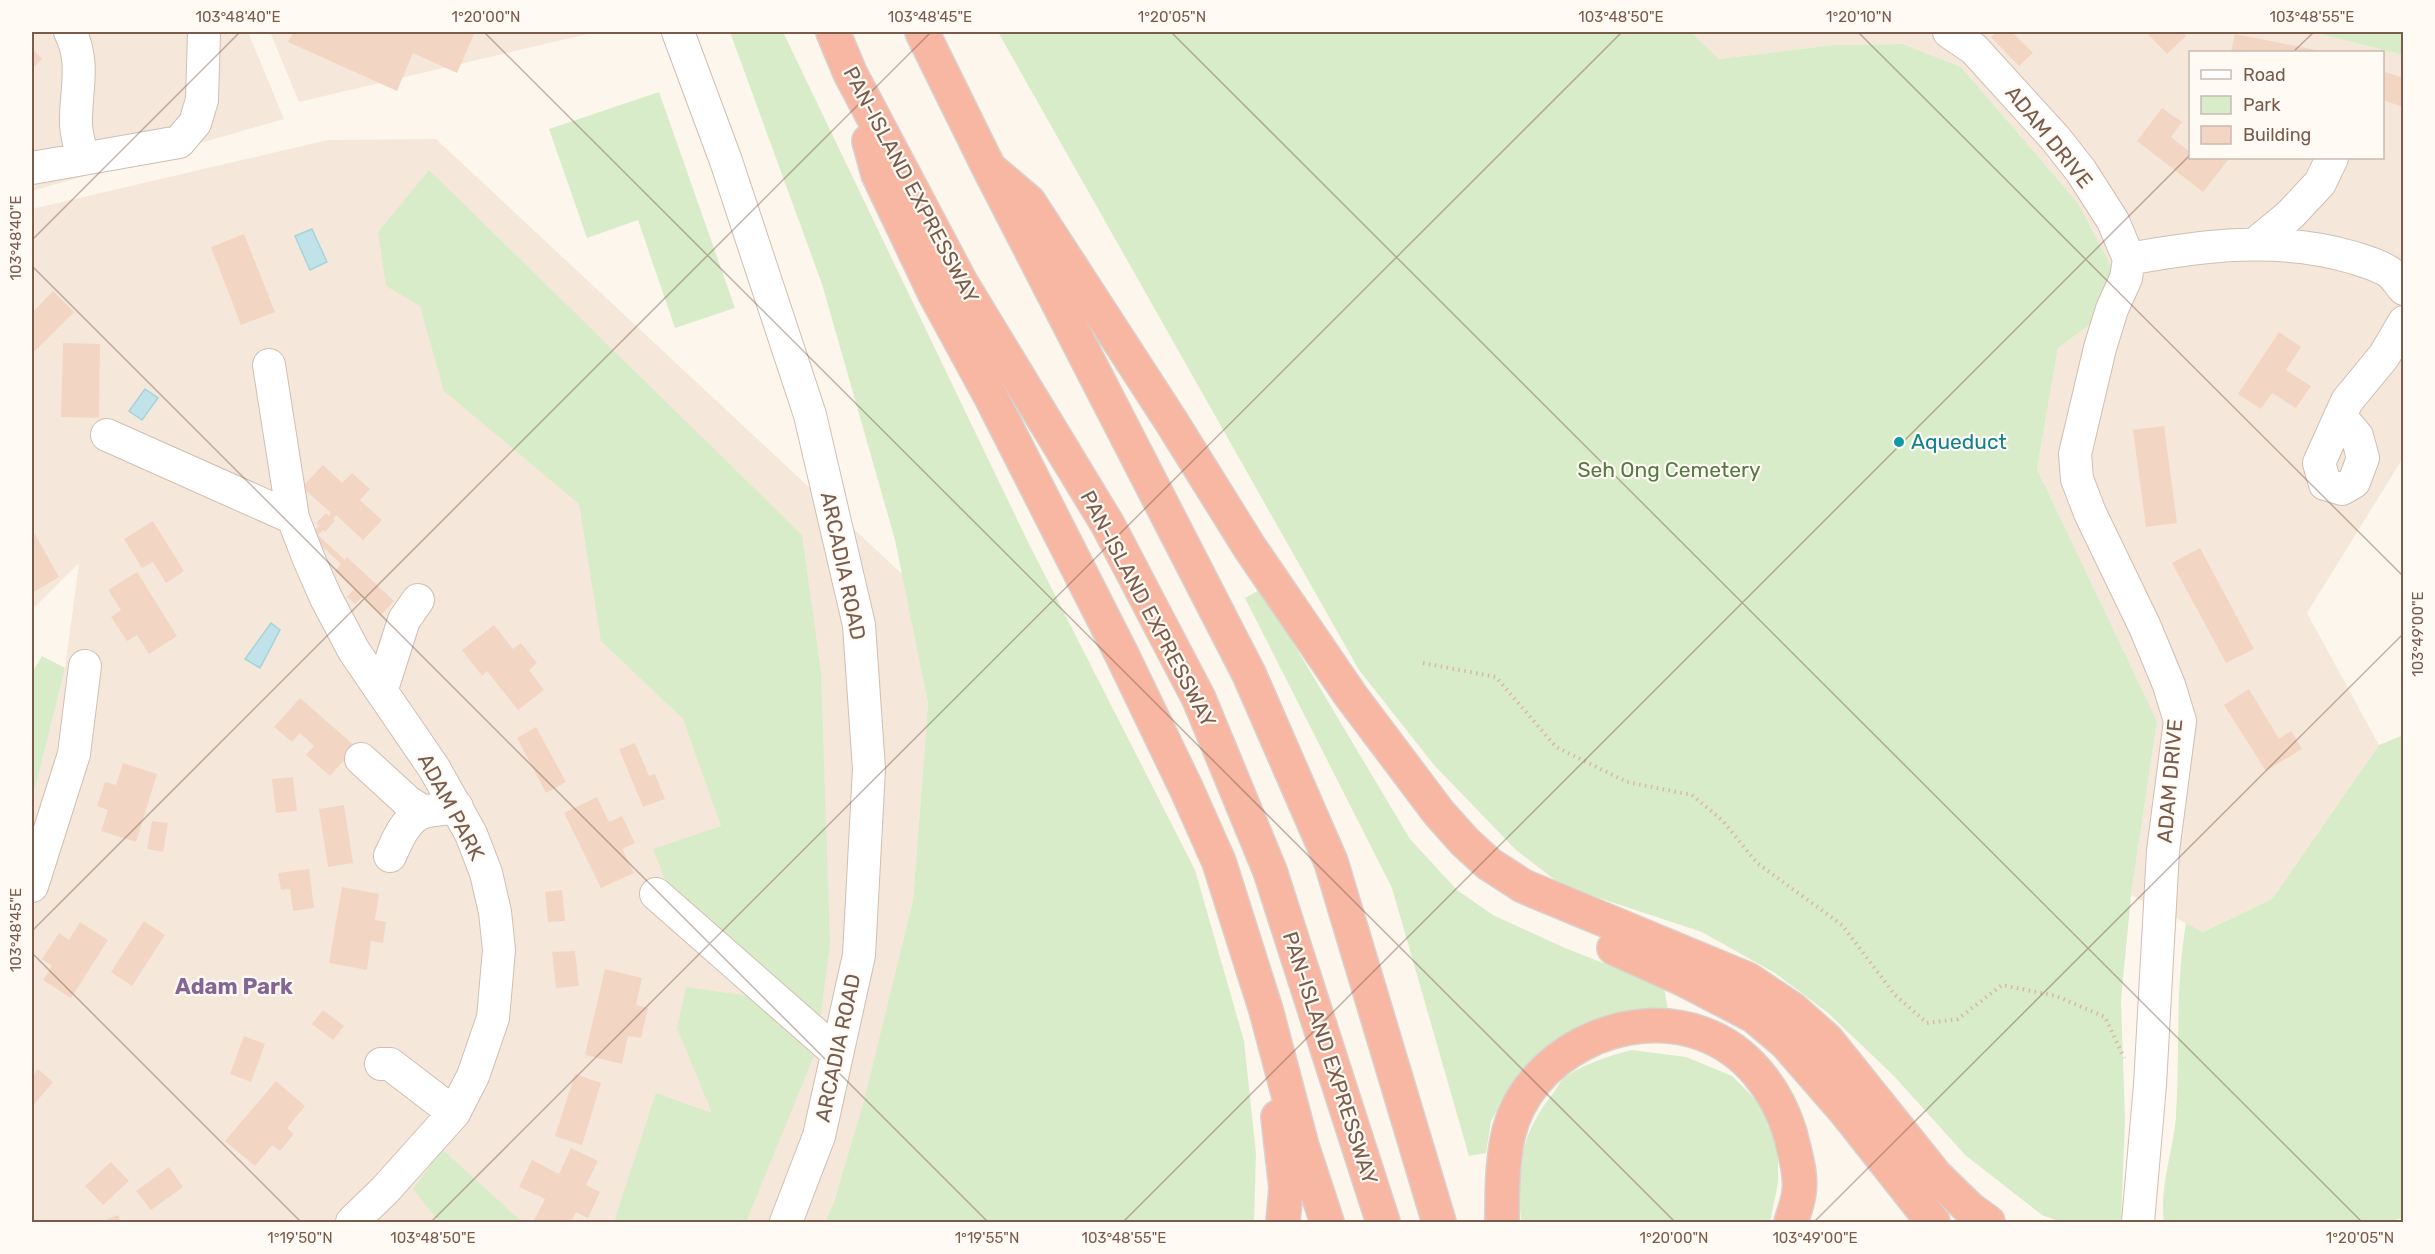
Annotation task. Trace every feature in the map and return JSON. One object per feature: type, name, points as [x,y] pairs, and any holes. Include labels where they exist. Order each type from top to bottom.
[{"type":"highway","name":"PAN-ISLAND EXPRESSWAY","points":[[833,32],[850,73],[960,281],[1108,525],[1199,699],[1270,871],[1383,1222]]},
{"type":"highway","points":[[922,32],[989,168],[1249,674],[1331,862],[1438,1222]]},
{"type":"highway","points":[[850,73],[878,174],[935,294],[991,398],[1121,653],[1219,862],[1266,1010],[1302,1146],[1326,1222]]},
{"type":"highway","points":[[989,168],[1029,202],[1172,421],[1256,557],[1351,696],[1439,813],[1465,842],[1489,864],[1523,886],[1739,975],[1792,1009],[1827,1040],[1936,1176],[1970,1209],[1988,1222]]},
{"type":"highway","points":[[1523,886],[1530,902],[1576,931],[1683,979],[1754,1016],[1786,1043],[1818,1078],[1934,1222]]},
{"type":"highway","points":[[1266,1010],[1270,1079],[1278,1121],[1286,1188],[1283,1222]]},
{"type":"highway","points":[[1502,1222],[1502,1193],[1508,1135],[1521,1103],[1534,1081],[1553,1063],[1579,1044],[1631,1027],[1657,1026],[1682,1028],[1704,1034],[1725,1045],[1760,1074],[1776,1096],[1793,1146],[1800,1190],[1791,1222]]},
{"type":"street","points":[[70,32],[75,41],[81,70],[76,91],[76,128],[83,158]]},
{"type":"street","points":[[32,168],[179,142],[195,123],[202,100],[204,32]]},
{"type":"street","name":"ARCADIA ROAD","points":[[678,32],[726,161],[810,415],[859,625],[869,769],[859,955],[819,1136],[786,1222]]},
{"type":"street","name":"ADAM DRIVE","points":[[1949,32],[1974,49],[2061,146],[2113,221],[2129,259],[2126,278],[2112,309],[2100,348],[2075,454],[2077,479],[2090,513],[2145,627],[2169,685],[2180,721],[2163,851],[2150,1085],[2138,1222]]},
{"type":"street","points":[[2256,243],[2289,215],[2320,183],[2332,159]]},
{"type":"street","points":[[2129,259],[2177,250],[2256,243],[2324,249],[2376,264],[2391,273],[2403,290]]},
{"type":"street","points":[[2340,416],[2347,401],[2384,356],[2403,322]]},
{"type":"street","name":"ADAM PARK","points":[[269,365],[293,518],[326,598],[354,651],[434,768],[471,834],[486,873],[495,912],[500,950],[493,1018],[472,1076],[454,1113],[385,1190],[352,1222]]},
{"type":"street","points":[[107,435],[293,518]]},
{"type":"street","points":[[381,689],[404,620],[418,600]]},
{"type":"street","points":[[32,886],[74,754],[85,666]]},
{"type":"street","points":[[361,759],[408,802],[424,812]]},
{"type":"street","points":[[390,856],[414,816],[424,812],[457,807]]},
{"type":"street","points":[[656,894],[837,1053]]},
{"type":"street","points":[[381,1064],[390,1064],[454,1113]]},
{"type":"path","points":[[1423,663],[1496,677],[1556,747],[1627,782],[1692,795],[1722,820],[1757,863],[1842,925],[1895,995],[1927,1023],[1958,1019],[2002,985],[2056,996],[2105,1017],[2124,1059]]},
{"type":"shaded area","points":[[32,32],[248,32],[284,119],[32,191]]},
{"type":"shaded area","points":[[270,32],[596,32],[299,102]]},
{"type":"shaded area","points":[[1691,32],[2312,32],[2403,55],[2403,458],[2307,613],[2379,745],[2272,899],[2203,932],[2131,895],[2157,721],[2037,469],[2058,348],[2095,321],[2078,203],[1961,67],[1903,44],[1833,45],[1719,59]]},
{"type":"shaded area","points":[[436,139],[902,574],[928,704],[913,900],[864,1100],[834,1202],[825,1222],[32,1222],[32,801],[65,668],[79,563],[32,610],[32,209],[328,140]]},
{"type":"green space","points":[[730,32],[783,32],[1026,538],[1195,870],[1244,1041],[1256,1154],[1254,1222],[825,1222],[834,1202],[864,1100],[913,900],[928,704],[895,540],[822,284]]},
{"type":"green space","name":"Seh Ong Cemetery","points":[[998,32],[1691,32],[1719,59],[1833,45],[1903,44],[1961,67],[2078,203],[2114,272],[2095,321],[2058,348],[2037,469],[2157,721],[2131,895],[2121,1001],[2125,1119],[2121,1222],[2061,1222],[2042,1215],[1965,1155],[1894,1076],[1828,1013],[1775,973],[1702,932],[1563,886],[1516,850],[1434,765],[1359,670]]},
{"type":"green space","points":[[2312,32],[2403,32],[2403,55]]},
{"type":"green space","points":[[659,92],[735,308],[675,328],[638,220],[587,238],[549,129]]},
{"type":"green space","points":[[429,170],[802,535],[821,672],[830,945],[820,1020],[667,884],[653,849],[721,826],[683,719],[601,641],[579,504],[444,391],[420,306],[386,286],[378,232]]},
{"type":"green space","points":[[1261,589],[1410,839],[1457,890],[1493,915],[1565,948],[1664,987],[1668,1010],[1623,1014],[1569,1031],[1521,1070],[1491,1121],[1486,1153],[1469,1156],[1392,888],[1245,598]]},
{"type":"green space","points":[[42,656],[65,668],[32,801],[32,673]]},
{"type":"green space","points":[[2403,735],[2403,1218],[2387,1222],[2164,1222],[2163,1196],[2176,1117],[2180,972],[2186,923],[2203,932],[2272,899],[2379,745]]},
{"type":"green space","points":[[686,987],[748,996],[814,1056],[746,1222],[614,1222],[656,1093],[712,1113],[677,1028]]},
{"type":"green space","points":[[1632,1050],[1686,1057],[1732,1076],[1770,1114],[1778,1153],[1778,1183],[1770,1222],[1521,1222],[1519,1187],[1522,1156],[1526,1141],[1540,1112],[1568,1075],[1599,1060]]},
{"type":"green space","points":[[442,1149],[522,1222],[439,1222],[413,1189]]},
{"type":"water","points":[[312,229],[327,262],[310,270],[295,236]]},
{"type":"water","points":[[145,389],[158,398],[142,420],[129,411]]},
{"type":"water","points":[[271,623],[280,630],[260,668],[245,659]]},
{"type":"building","points":[[293,32],[475,32],[457,73],[413,53],[397,91],[288,42]]},
{"type":"building","points":[[1997,32],[2012,32],[2033,53],[2019,66],[1991,37]]},
{"type":"building","points":[[2146,32],[2182,32],[2186,36],[2167,54]]},
{"type":"building","points":[[2235,34],[2321,51],[2231,51]]},
{"type":"building","points":[[32,48],[42,59],[32,69]]},
{"type":"building","points":[[2384,72],[2404,78],[2404,107],[2384,101]]},
{"type":"building","points":[[2162,108],[2182,122],[2171,137],[2189,151],[2189,159],[2228,160],[2203,192],[2137,141]]},
{"type":"building","points":[[244,234],[275,312],[241,325],[211,247]]},
{"type":"building","points":[[53,291],[74,312],[35,351],[32,348],[32,313]]},
{"type":"building","points":[[2279,332],[2301,347],[2286,370],[2311,386],[2296,408],[2272,393],[2261,409],[2238,394]]},
{"type":"building","points":[[63,343],[100,344],[99,418],[61,417]]},
{"type":"building","points":[[2164,426],[2177,523],[2146,527],[2133,430]]},
{"type":"building","points":[[323,465],[342,483],[352,473],[370,489],[360,500],[382,520],[363,540],[336,515],[333,519],[335,521],[325,532],[323,530],[318,535],[345,560],[347,557],[394,601],[381,615],[362,597],[355,604],[347,597],[354,589],[335,571],[341,564],[310,535],[319,526],[316,523],[326,513],[329,516],[331,513],[302,487]]},
{"type":"building","points":[[153,521],[184,571],[166,583],[153,562],[142,568],[124,539]]},
{"type":"building","points":[[32,529],[59,577],[32,593]]},
{"type":"building","points":[[2200,548],[2254,649],[2226,663],[2172,563]]},
{"type":"building","points":[[137,572],[177,636],[149,654],[137,635],[127,641],[111,617],[121,610],[108,590]]},
{"type":"building","points":[[494,625],[513,649],[521,643],[537,663],[529,670],[544,690],[518,710],[487,671],[482,676],[462,650]]},
{"type":"building","points":[[2249,689],[2279,739],[2291,731],[2302,749],[2266,771],[2224,705]]},
{"type":"building","points":[[300,698],[356,747],[330,776],[306,755],[314,746],[300,733],[292,742],[274,727]]},
{"type":"building","points":[[536,727],[566,782],[546,793],[517,738]]},
{"type":"building","points":[[635,743],[649,776],[655,774],[665,799],[643,807],[619,749]]},
{"type":"building","points":[[123,763],[157,774],[136,842],[101,831],[108,810],[97,806],[105,782],[116,785]]},
{"type":"building","points":[[293,777],[297,811],[276,813],[272,779]]},
{"type":"building","points":[[597,797],[609,822],[622,816],[635,843],[622,849],[634,873],[601,888],[564,813]]},
{"type":"building","points":[[344,805],[353,863],[328,867],[319,809]]},
{"type":"building","points":[[152,821],[168,823],[163,852],[147,849]]},
{"type":"building","points":[[309,869],[314,908],[293,911],[290,889],[281,890],[278,873]]},
{"type":"building","points":[[342,887],[379,894],[375,920],[386,922],[383,943],[371,941],[367,970],[329,963]]},
{"type":"building","points":[[562,890],[565,921],[548,922],[545,892]]},
{"type":"building","points":[[144,921],[165,935],[132,986],[111,972]]},
{"type":"building","points":[[80,922],[108,940],[71,998],[43,980],[52,966],[42,959],[59,933],[69,940]]},
{"type":"building","points":[[575,951],[579,986],[556,988],[552,952]]},
{"type":"building","points":[[605,969],[642,978],[636,1005],[648,1008],[641,1038],[628,1036],[622,1064],[585,1055]]},
{"type":"building","points":[[323,1010],[344,1026],[333,1040],[312,1024]]},
{"type":"building","points":[[244,1036],[265,1044],[251,1082],[230,1074]]},
{"type":"building","points":[[38,1069],[53,1082],[32,1107],[32,1077]]},
{"type":"building","points":[[575,1074],[601,1083],[582,1145],[555,1136]]},
{"type":"building","points":[[276,1081],[305,1106],[287,1128],[294,1134],[280,1151],[272,1145],[255,1166],[225,1141]]},
{"type":"building","points":[[571,1148],[598,1161],[586,1185],[600,1192],[588,1218],[576,1212],[571,1222],[533,1222],[545,1199],[519,1187],[532,1160],[559,1174]]},
{"type":"building","points":[[111,1162],[129,1181],[103,1205],[85,1186]]},
{"type":"building","points":[[169,1167],[183,1187],[151,1210],[136,1191]]},
{"type":"building","points":[[118,1215],[121,1222],[101,1222]]},
{"type":"place","name":"Aqueduct","points":[[1899,442]]},
{"type":"district","name":"Adam Park","points":[[234,986]]}]
